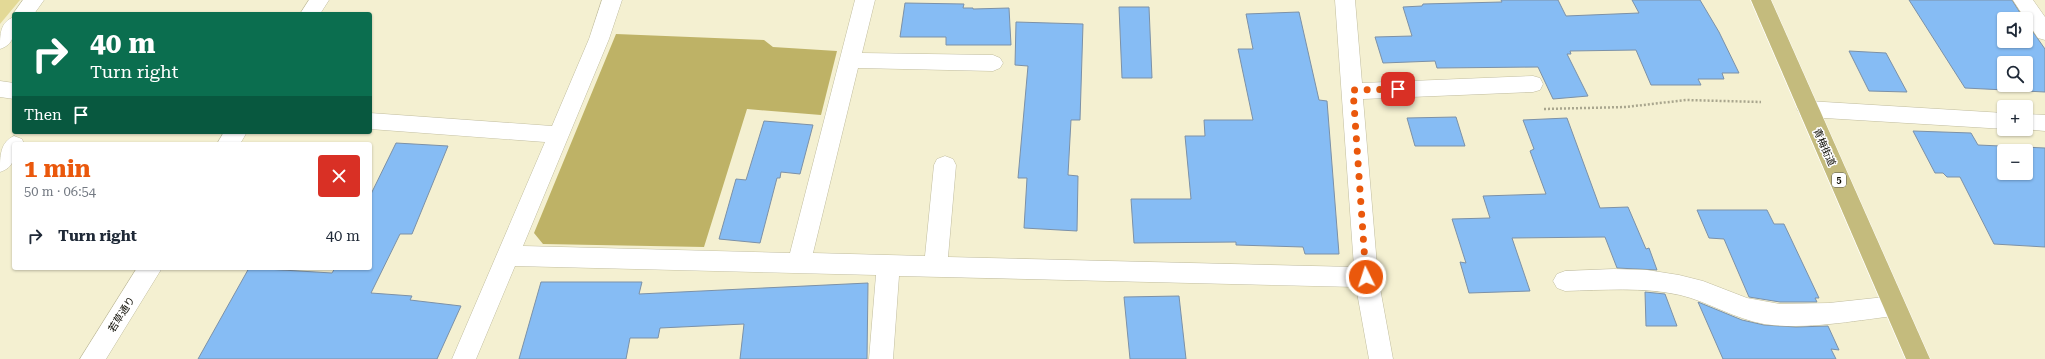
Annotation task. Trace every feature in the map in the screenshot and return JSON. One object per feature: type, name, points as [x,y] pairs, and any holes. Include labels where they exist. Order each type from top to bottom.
[{"type":"main road","name":"青梅街道","points":[[1761,0],[1918,359]]},
{"type":"street","points":[[25,12],[34,0]]},
{"type":"street","points":[[311,12],[319,0]]},
{"type":"street","points":[[464,359],[599,39],[612,0]]},
{"type":"street","points":[[799,264],[865,0]]},
{"type":"street","points":[[1345,0],[1366,277],[1382,359]]},
{"type":"street","points":[[2023,0],[2045,33]]},
{"type":"street","points":[[0,41],[12,26]]},
{"type":"street","points":[[850,60],[994,63]]},
{"type":"street","points":[[1353,90],[1534,84]]},
{"type":"street","points":[[0,89],[12,90]]},
{"type":"street","points":[[1808,109],[1997,121]]},
{"type":"street","points":[[372,121],[559,135]]},
{"type":"street","points":[[2033,122],[2045,123]]},
{"type":"street","points":[[16,142],[22,134]]},
{"type":"street","points":[[0,163],[12,147]]},
{"type":"street","points":[[935,267],[945,165]]},
{"type":"street","points":[[508,256],[1366,277]]},
{"type":"street","points":[[881,359],[888,265]]},
{"type":"street","name":"若草通り","points":[[92,359],[149,270]]},
{"type":"street","points":[[1565,281],[1630,280],[1664,283],[1694,288],[1762,313],[1784,315],[1894,306]]},
{"type":"path","points":[[1542,109],[1626,106],[1686,100],[1761,102]]},
{"type":"shaded area","points":[[0,0],[20,0],[0,24]]},
{"type":"shaded area","points":[[616,34],[764,40],[773,47],[837,51],[821,115],[747,109],[704,247],[543,244],[534,233]]},
{"type":"building","points":[[1501,0],[1558,0],[1566,16],[1639,13],[1632,0],[1700,0],[1719,32],[1739,73],[1722,73],[1724,79],[1698,79],[1701,85],[1651,85],[1636,50],[1570,51],[1571,54],[1567,54],[1588,96],[1553,99],[1538,67],[1437,68],[1435,61],[1383,63],[1375,37],[1412,36],[1403,7],[1422,6],[1423,4],[1502,2]]},
{"type":"building","points":[[1909,0],[2012,0],[2020,12],[1997,12],[1997,48],[2033,48],[2033,32],[2045,49],[2045,92],[2033,91],[2033,56],[1997,56],[1997,90],[1965,88]]},
{"type":"building","points":[[905,3],[964,4],[963,8],[973,9],[1009,8],[1011,45],[946,45],[946,37],[900,37]]},
{"type":"building","points":[[1119,7],[1149,7],[1152,78],[1122,78]]},
{"type":"building","points":[[1299,12],[1319,100],[1327,101],[1339,254],[1305,254],[1303,247],[1236,245],[1236,242],[1134,243],[1131,199],[1191,199],[1185,136],[1205,136],[1204,120],[1253,120],[1238,49],[1253,49],[1246,14]]},
{"type":"building","points":[[1016,22],[1083,24],[1080,120],[1071,120],[1068,175],[1078,176],[1077,231],[1024,228],[1027,178],[1018,178],[1028,66],[1015,65]]},
{"type":"building","points":[[1849,51],[1886,53],[1907,92],[1869,91]]},
{"type":"building","points":[[1456,117],[1465,146],[1415,146],[1407,118]]},
{"type":"building","points":[[1567,118],[1600,208],[1628,207],[1646,249],[1649,248],[1657,270],[1617,268],[1605,237],[1512,238],[1530,291],[1469,293],[1460,262],[1466,263],[1452,219],[1490,218],[1483,196],[1546,194],[1530,151],[1534,149],[1523,120]]},
{"type":"building","points":[[764,121],[813,125],[800,174],[781,172],[780,178],[777,178],[760,243],[719,239],[736,179],[746,180]]},
{"type":"building","points":[[1913,131],[1971,133],[1978,145],[1997,146],[1997,180],[2033,180],[2033,147],[2045,148],[2045,247],[1994,244],[1960,177],[1947,177],[1943,173],[1935,173]]},
{"type":"building","points":[[396,143],[448,146],[412,234],[400,234],[371,293],[412,296],[410,300],[461,306],[437,359],[198,359],[248,270],[282,270],[332,273],[334,270],[372,270],[372,192]]},
{"type":"building","points":[[1697,210],[1767,210],[1774,224],[1784,224],[1819,298],[1815,298],[1817,302],[1780,302],[1749,297],[1724,239],[1709,238]]},
{"type":"building","points":[[541,282],[642,282],[639,294],[868,283],[867,359],[740,359],[744,324],[660,328],[658,338],[630,338],[626,359],[519,359]]},
{"type":"building","points":[[1645,292],[1665,294],[1677,326],[1646,326]]},
{"type":"building","points":[[1179,296],[1186,359],[1130,359],[1124,297]]},
{"type":"building","points":[[1698,302],[1742,320],[1764,325],[1796,327],[1828,326],[1839,350],[1831,349],[1836,359],[1723,359]]},
{"type":"route","points":[[1366,277],[1353,90],[1398,89]]}]
